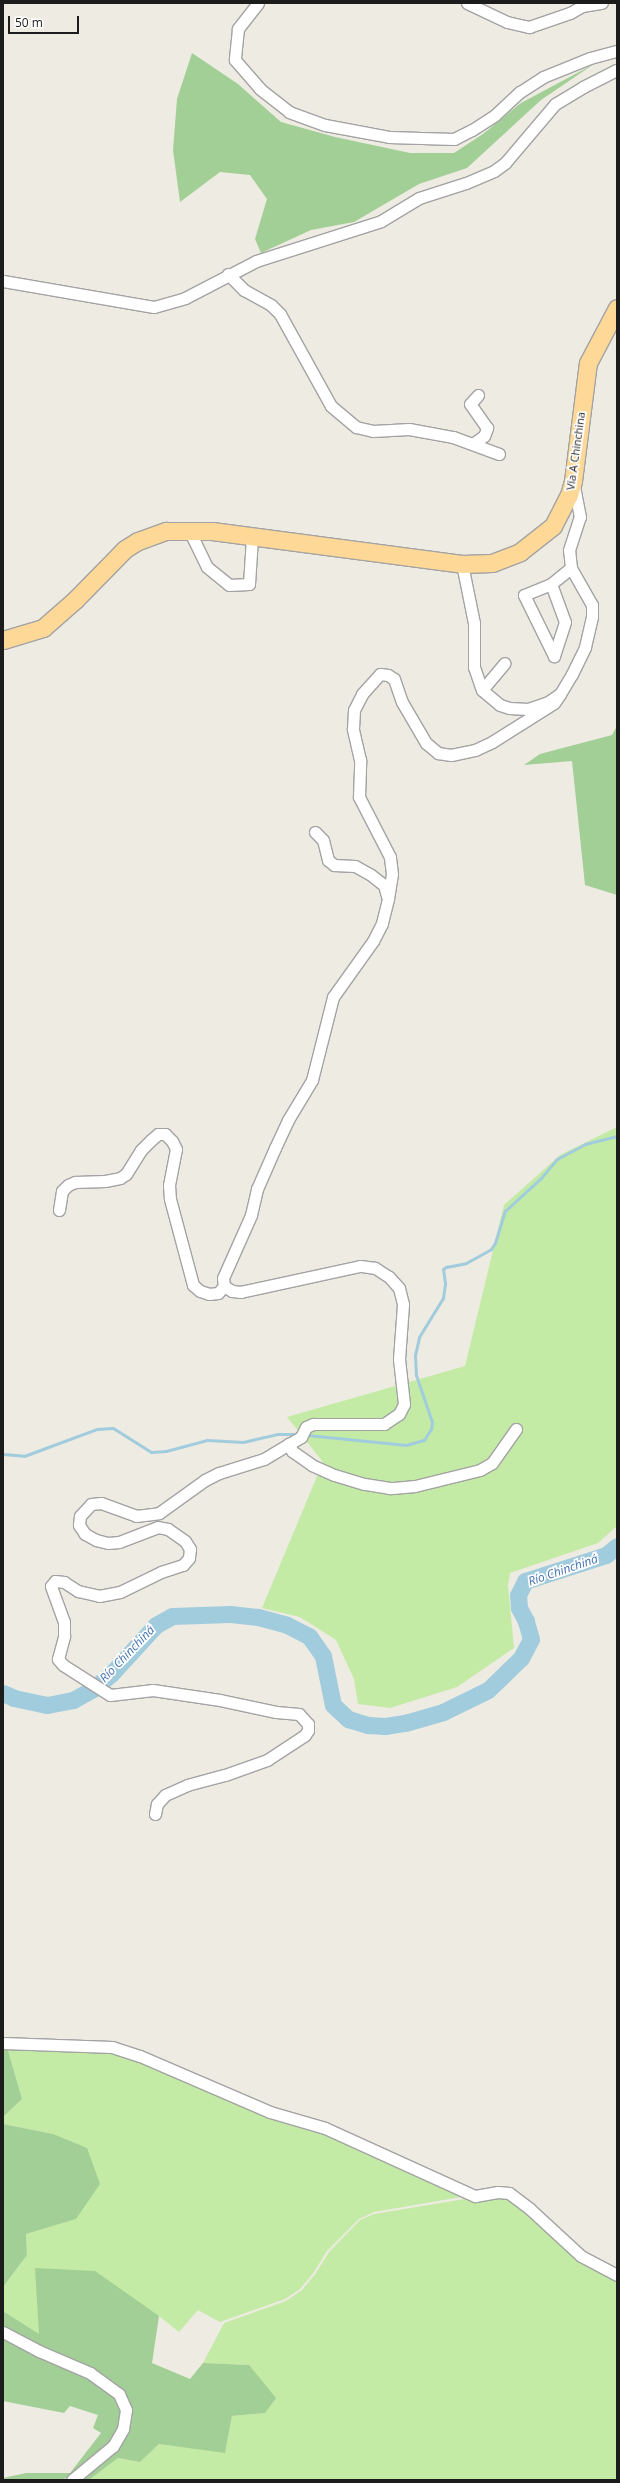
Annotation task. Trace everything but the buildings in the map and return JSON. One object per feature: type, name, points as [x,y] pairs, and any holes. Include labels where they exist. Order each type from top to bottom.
[{"type":"main road","name":"Vía A Chinchina","points":[[3,640],[43,628],[75,600],[125,549],[138,541],[166,531],[189,530],[252,537],[462,564],[492,563],[506,559],[530,547],[553,526],[564,506],[573,481],[588,364],[617,308]]},
{"type":"street","points":[[258,3],[238,29],[236,60],[260,89],[289,112],[325,125],[389,137],[454,139],[472,130],[495,115],[520,92],[543,77],[590,58],[617,51]]},
{"type":"street","points":[[467,3],[507,22],[529,27],[570,13],[582,5],[602,3]]},
{"type":"street","points":[[3,281],[154,308],[185,298],[228,274],[256,261],[381,221],[419,198],[466,183],[494,170],[505,163],[555,104],[583,87],[617,70]]},
{"type":"street","points":[[228,274],[244,290],[272,305],[280,314],[330,406],[356,427],[373,431],[409,430],[474,443],[499,454]]},
{"type":"street","points":[[474,443],[484,436],[487,428],[470,404],[478,395]]},
{"type":"street","points":[[59,1210],[62,1191],[68,1185],[75,1182],[105,1181],[120,1178],[126,1174],[142,1150],[151,1140],[158,1134],[165,1134],[172,1141],[176,1149],[169,1185],[170,1199],[193,1285],[200,1291],[209,1294],[218,1293],[224,1286],[223,1278],[251,1215],[257,1188],[288,1120],[312,1080],[333,998],[373,941],[382,923],[388,899],[392,874],[390,857],[359,797],[360,760],[353,729],[354,710],[362,694],[372,681],[380,674],[388,675],[394,679],[402,702],[426,743],[438,753],[451,755],[475,750],[492,742],[554,703],[585,647],[592,617],[592,605],[571,568],[569,550],[580,517],[573,481]]},
{"type":"street","points":[[189,530],[207,567],[229,585],[249,584],[252,537]]},
{"type":"street","points":[[462,564],[474,623],[474,667],[482,690],[500,705],[519,710],[538,707],[560,694]]},
{"type":"street","points":[[551,584],[565,622],[554,656],[524,596],[551,584],[571,568]]},
{"type":"street","points":[[482,690],[505,663]]},
{"type":"street","points":[[316,832],[323,840],[328,860],[334,865],[356,866],[371,875],[384,885],[388,899]]},
{"type":"street","points":[[155,1814],[157,1804],[164,1796],[187,1785],[225,1775],[267,1760],[305,1735],[308,1730],[308,1724],[298,1714],[276,1712],[220,1700],[153,1690],[110,1695],[74,1672],[58,1659],[64,1636],[64,1622],[60,1607],[52,1594],[51,1586],[55,1580],[64,1582],[88,1595],[99,1596],[120,1592],[161,1572],[174,1570],[183,1565],[189,1558],[190,1549],[186,1541],[168,1529],[158,1527],[119,1542],[96,1540],[85,1534],[79,1525],[80,1516],[91,1504],[101,1503],[136,1516],[159,1513],[205,1480],[219,1473],[264,1459],[301,1437],[308,1427],[384,1424],[399,1414],[404,1404],[404,1392],[399,1359],[403,1304],[399,1288],[389,1277],[375,1268],[360,1266],[241,1292],[224,1286]]},
{"type":"street","points":[[289,1444],[292,1451],[300,1457],[334,1475],[364,1484],[390,1488],[415,1486],[480,1470],[492,1463],[516,1429]]},
{"type":"street","points":[[3,2043],[112,2047],[140,2056],[270,2112],[325,2128],[475,2196],[498,2192],[509,2193],[530,2209],[581,2256],[617,2275]]},
{"type":"street","points":[[3,2332],[39,2351],[90,2373],[119,2394],[126,2410],[123,2429],[113,2446],[72,2480]]},
{"type":"green space","points":[[192,53],[238,84],[281,122],[335,137],[410,153],[454,153],[483,134],[521,103],[594,64],[541,100],[467,168],[419,184],[354,222],[311,230],[261,253],[255,239],[267,199],[250,175],[220,172],[180,202],[173,150],[177,99]]},
{"type":"green space","points":[[617,726],[617,895],[585,885],[572,761],[524,765],[540,754],[612,735]]},
{"type":"green space","points":[[617,1127],[617,1526],[598,1543],[510,1573],[508,1585],[514,1648],[457,1687],[390,1708],[358,1704],[354,1679],[336,1640],[300,1617],[262,1608],[323,1462],[287,1417],[465,1366],[504,1205],[560,1155]]},
{"type":"green space","points":[[3,2047],[7,2047],[22,2099],[3,2117]]},
{"type":"green space","points":[[7,2047],[111,2050],[324,2132],[467,2196],[374,2212],[359,2219],[327,2251],[314,2272],[300,2289],[285,2299],[220,2322],[198,2310],[179,2332],[159,2316],[39,2335],[3,2311],[3,2287],[27,2255],[26,2234],[75,2219],[53,2134],[3,2124],[3,2117],[22,2099]]},
{"type":"green space","points":[[3,2124],[53,2134],[87,2148],[100,2184],[76,2219],[26,2234],[27,2255],[3,2287]]},
{"type":"green space","points":[[499,2196],[508,2197],[617,2278],[617,2480],[89,2480],[118,2458],[140,2462],[159,2444],[225,2452],[232,2416],[265,2413],[249,2365],[203,2363],[224,2323],[286,2301],[302,2290],[316,2273],[329,2252],[360,2220],[374,2214],[471,2198]]},
{"type":"green space","points":[[35,2268],[95,2271],[159,2316],[152,2363],[190,2379],[203,2363],[249,2365],[276,2398],[265,2413],[232,2416],[225,2453],[159,2444],[140,2462],[118,2458],[89,2480],[74,2480],[70,2477],[60,2480],[3,2480],[3,2478],[26,2473],[70,2473],[101,2433],[93,2428],[98,2415],[70,2406],[64,2413],[3,2401],[3,2311],[39,2334]]},
{"type":"waterway","points":[[307,1435],[406,1445],[424,1440],[431,1429],[432,1422],[416,1375],[415,1355],[419,1337],[443,1298],[445,1283],[443,1269],[466,1263],[491,1249],[495,1243],[505,1211],[541,1178],[557,1159],[585,1144],[617,1136]]},
{"type":"waterway","points":[[3,1454],[24,1456],[97,1429],[113,1428],[151,1452],[166,1451],[207,1440],[243,1442],[277,1434],[295,1434]]},
{"type":"waterway","name":"Río Chinchiná","points":[[3,1693],[14,1698],[47,1705],[73,1700],[93,1689],[112,1673],[156,1625],[172,1616],[230,1614],[258,1617],[287,1625],[309,1636],[323,1656],[333,1705],[348,1719],[368,1725],[385,1726],[405,1723],[443,1712],[488,1690],[521,1658],[531,1639],[526,1621],[519,1608],[518,1595],[525,1581],[606,1555],[617,1546]]}]
